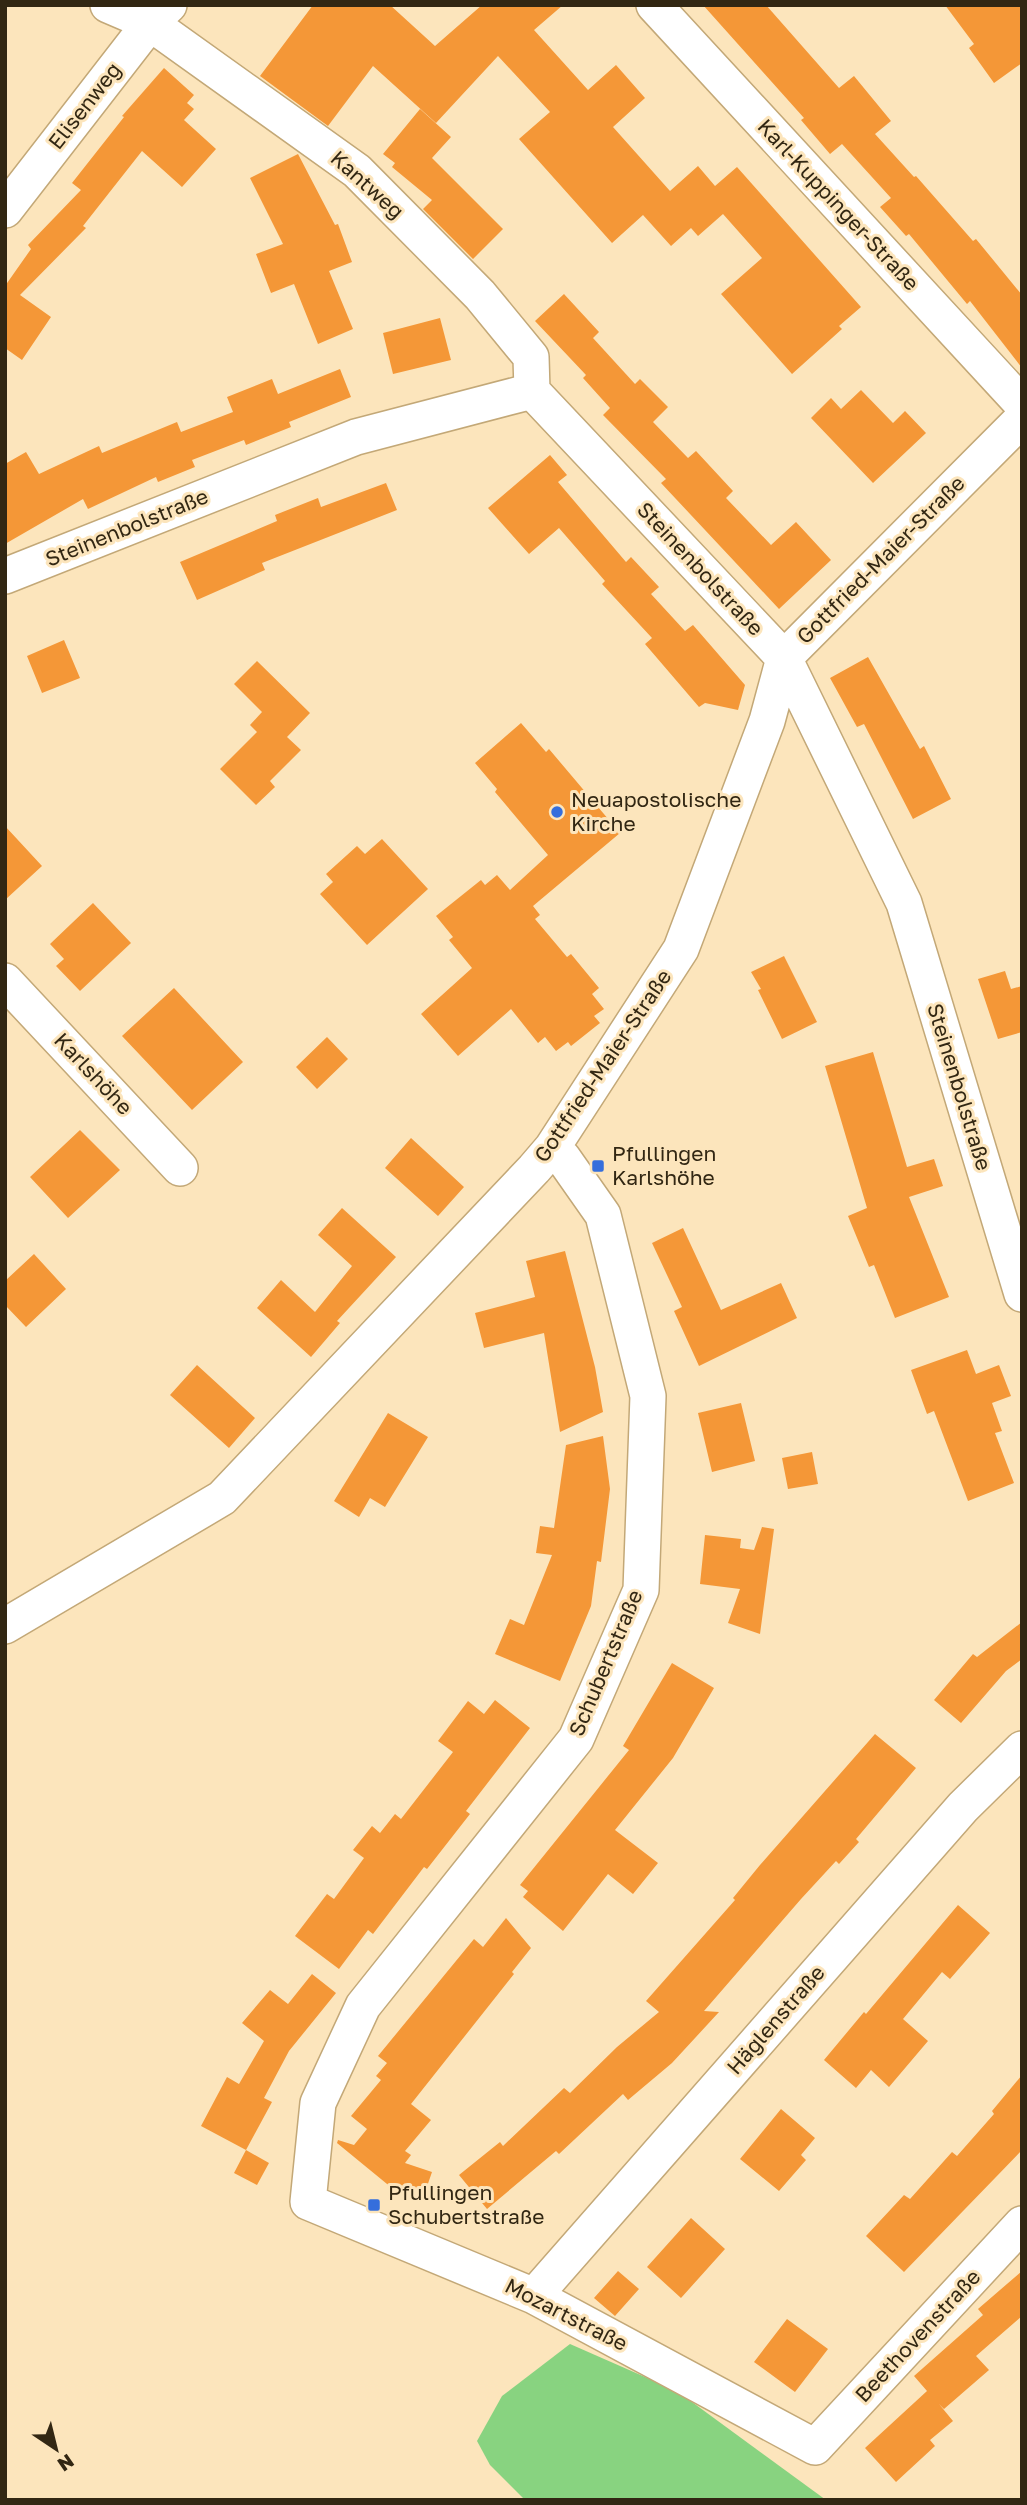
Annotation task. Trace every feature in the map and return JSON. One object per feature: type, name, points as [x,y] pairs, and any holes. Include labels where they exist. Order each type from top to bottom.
[{"type":"street","name":"Kantweg","points":[[107,5],[159,14],[357,171],[480,295],[531,357],[532,391]]},
{"type":"street","name":"Karl-Kuppinger-Straße","points":[[654,5],[1022,404]]},
{"type":"street","name":"Elisenweg","points":[[5,210],[159,14]]},
{"type":"street","name":"Steinenbolstraße","points":[[5,576],[356,436],[532,391],[784,658],[904,903],[1022,1294]]},
{"type":"street","name":"Gottfried-Maier-Straße","points":[[5,1626],[222,1497],[552,1148],[681,949],[766,721],[784,658],[1022,419]]},
{"type":"street","name":"Karlshöhe","points":[[5,981],[180,1168]]},
{"type":"street","name":"Schubertstraße","points":[[309,2202],[318,2103],[363,2006],[576,1739],[641,1590],[648,1396],[603,1215],[563,1158],[552,1148]]},
{"type":"street","name":"Häglenstraße","points":[[534,2296],[963,1807],[1022,1749]]},
{"type":"street","name":"Mozartstraße","points":[[309,2202],[534,2296],[815,2447]]},
{"type":"street","name":"Beethovenstraße","points":[[815,2447],[1022,2224]]},
{"type":"green space","points":[[570,2344],[677,2391],[826,2500],[525,2500],[490,2465],[477,2441],[502,2396]]},
{"type":"building","points":[[313,5],[390,5],[435,46],[482,5],[563,5],[534,30],[588,90],[616,65],[645,98],[613,127],[670,191],[698,166],[715,186],[737,167],[861,307],[839,326],[842,329],[792,374],[721,294],[762,258],[723,214],[698,236],[691,228],[671,246],[643,215],[612,243],[519,139],[550,112],[498,56],[436,123],[373,66],[328,126],[260,76]]},
{"type":"building","points":[[703,5],[766,5],[839,88],[854,76],[891,121],[875,134],[973,241],[976,239],[1022,295],[1022,368],[970,301],[967,304],[909,234],[906,236],[880,207],[891,198],[842,144],[830,154],[801,120],[804,118]]},
{"type":"building","points":[[945,5],[1022,5],[1022,63],[994,83],[969,48],[974,44]]},
{"type":"building","points":[[164,68],[194,95],[187,103],[194,109],[184,120],[216,149],[182,187],[142,151],[83,226],[86,228],[20,295],[51,317],[22,360],[5,348],[5,286],[31,249],[28,245],[81,190],[72,183],[124,117],[122,116]]},
{"type":"building","points":[[420,109],[451,137],[432,158],[503,229],[473,259],[423,209],[432,200],[392,167],[395,163],[383,154]]},
{"type":"building","points":[[298,154],[335,225],[338,224],[352,262],[329,271],[353,329],[318,344],[294,284],[271,293],[256,254],[283,244],[250,178]]},
{"type":"building","points":[[564,294],[599,332],[593,338],[635,384],[640,379],[668,407],[653,422],[688,458],[696,451],[733,491],[726,498],[771,545],[796,522],[831,560],[779,609],[661,483],[666,479],[603,415],[610,408],[583,378],[586,375],[535,321]]},
{"type":"building","points":[[440,318],[451,360],[393,374],[383,333]]},
{"type":"building","points":[[340,369],[351,397],[289,422],[291,427],[246,445],[244,440],[192,460],[195,467],[158,482],[156,477],[88,509],[83,499],[5,544],[5,464],[26,452],[39,474],[99,446],[102,453],[177,422],[181,432],[233,412],[227,397],[272,379],[278,394]]},
{"type":"building","points":[[861,390],[893,423],[905,411],[926,433],[873,483],[811,418],[831,398],[841,409]]},
{"type":"building","points":[[550,455],[567,475],[558,482],[626,562],[631,557],[659,587],[651,594],[685,631],[693,625],[745,685],[738,710],[705,703],[699,707],[645,644],[652,638],[602,584],[605,581],[559,528],[529,554],[488,508]]},
{"type":"building","points":[[386,483],[397,510],[262,563],[265,570],[197,600],[180,562],[277,521],[275,515],[318,498],[321,507]]},
{"type":"building","points":[[64,640],[80,678],[42,693],[27,656]]},
{"type":"building","points":[[868,657],[920,749],[924,746],[951,799],[913,819],[864,724],[857,727],[830,678]]},
{"type":"building","points":[[257,661],[310,713],[287,737],[301,750],[270,781],[275,787],[256,805],[220,769],[257,732],[250,725],[262,712],[234,684]]},
{"type":"building","points":[[521,723],[546,752],[549,749],[620,833],[533,906],[540,915],[535,919],[567,957],[571,954],[599,988],[592,994],[604,1009],[594,1016],[600,1023],[571,1046],[568,1042],[556,1051],[545,1037],[538,1043],[511,1009],[458,1056],[421,1014],[472,968],[449,940],[453,937],[436,916],[481,880],[485,885],[497,875],[510,890],[548,855],[495,792],[497,789],[475,763]]},
{"type":"building","points":[[5,826],[42,866],[5,900]]},
{"type":"building","points":[[382,839],[428,889],[367,945],[320,894],[333,882],[326,874],[357,846],[365,854]]},
{"type":"building","points":[[93,903],[131,943],[80,991],[56,966],[64,959],[50,944]]},
{"type":"building","points":[[784,956],[817,1022],[782,1039],[751,972]]},
{"type":"building","points":[[1005,971],[1011,989],[1022,986],[1022,1032],[998,1039],[978,979]]},
{"type":"building","points":[[174,988],[243,1062],[192,1110],[122,1036]]},
{"type":"building","points":[[327,1037],[348,1059],[317,1089],[296,1067]]},
{"type":"building","points":[[873,1052],[907,1167],[934,1159],[943,1186],[909,1197],[949,1297],[895,1318],[874,1265],[869,1267],[848,1216],[867,1208],[825,1066]]},
{"type":"building","points":[[80,1130],[120,1170],[68,1218],[30,1177]]},
{"type":"building","points":[[411,1138],[464,1187],[438,1216],[385,1168]]},
{"type":"building","points":[[342,1208],[396,1257],[337,1321],[340,1323],[311,1357],[257,1308],[281,1280],[315,1312],[352,1266],[318,1235]]},
{"type":"building","points":[[683,1228],[721,1310],[781,1283],[797,1318],[699,1366],[674,1311],[682,1307],[652,1243]]},
{"type":"building","points":[[565,1251],[595,1367],[603,1412],[560,1432],[544,1333],[484,1348],[475,1313],[535,1297],[526,1261]]},
{"type":"building","points":[[34,1254],[66,1289],[26,1327],[5,1305],[5,1281]]},
{"type":"building","points":[[967,1350],[976,1374],[999,1365],[1011,1396],[992,1403],[1002,1431],[995,1433],[1014,1483],[968,1501],[934,1411],[927,1414],[911,1370]]},
{"type":"building","points":[[197,1365],[255,1418],[229,1448],[170,1395]]},
{"type":"building","points":[[741,1403],[755,1461],[712,1472],[698,1413]]},
{"type":"building","points":[[388,1413],[428,1437],[385,1507],[370,1498],[359,1517],[334,1501]]},
{"type":"building","points":[[603,1436],[610,1489],[601,1562],[597,1561],[591,1606],[560,1681],[495,1654],[510,1619],[524,1625],[552,1555],[536,1553],[540,1526],[554,1528],[566,1445]]},
{"type":"building","points":[[812,1452],[818,1484],[788,1489],[782,1458]]},
{"type":"building","points":[[762,1527],[774,1529],[760,1634],[728,1623],[740,1589],[700,1584],[705,1535],[741,1539],[740,1548],[754,1550]]},
{"type":"building","points":[[1022,1622],[1022,1659],[1006,1671],[961,1723],[934,1700],[973,1654],[977,1657]]},
{"type":"building","points":[[672,1663],[714,1688],[673,1758],[615,1830],[658,1863],[633,1894],[608,1874],[563,1931],[523,1897],[528,1891],[520,1885],[629,1750],[623,1746]]},
{"type":"building","points":[[495,1700],[530,1728],[466,1811],[470,1814],[427,1869],[424,1867],[373,1934],[368,1930],[339,1969],[295,1936],[327,1894],[334,1899],[364,1858],[353,1850],[372,1826],[380,1833],[395,1814],[401,1819],[453,1752],[438,1741],[468,1701],[484,1714]]},
{"type":"building","points":[[875,1734],[916,1768],[856,1839],[859,1842],[839,1864],[836,1861],[801,1899],[704,2011],[719,2012],[672,2063],[628,2100],[623,2094],[559,2154],[556,2151],[487,2209],[459,2175],[500,2142],[503,2146],[564,2088],[570,2093],[617,2047],[659,2012],[646,2001]]},
{"type":"building","points":[[958,1905],[990,1933],[950,1979],[942,1972],[903,2019],[928,2041],[889,2087],[871,2070],[856,2088],[824,2060]]},
{"type":"building","points":[[506,1918],[531,1948],[512,1972],[514,1974],[411,2104],[431,2120],[405,2151],[411,2155],[405,2163],[432,2172],[422,2201],[398,2193],[337,2143],[338,2140],[354,2145],[367,2129],[351,2116],[381,2080],[376,2076],[387,2063],[378,2056],[474,1939],[483,1947]]},
{"type":"building","points":[[312,1974],[336,1993],[289,2051],[264,2098],[272,2102],[246,2150],[201,2126],[227,2077],[239,2084],[264,2041],[242,2023],[270,1990],[288,2004]]},
{"type":"building","points":[[1022,2075],[1022,2150],[904,2272],[866,2236],[904,2195],[910,2199],[952,2152],[957,2156],[994,2114],[992,2111]]},
{"type":"building","points":[[781,2109],[815,2138],[801,2155],[806,2160],[779,2191],[740,2159]]},
{"type":"building","points":[[246,2150],[269,2163],[257,2185],[234,2173]]},
{"type":"building","points":[[691,2218],[725,2249],[681,2298],[647,2267]]},
{"type":"building","points":[[618,2271],[639,2289],[615,2316],[594,2298]]},
{"type":"building","points":[[1022,2271],[1022,2316],[976,2356],[989,2370],[944,2409],[939,2404],[953,2421],[930,2440],[935,2446],[896,2482],[865,2448],[927,2391],[914,2376],[983,2315],[978,2309]]},
{"type":"building","points":[[787,2319],[828,2349],[795,2392],[754,2362]]},
{"type":"place","name":"Neuapostolische Kirche","points":[[557,812]]},
{"type":"place","name":"Pfullingen Karlshöhe","points":[[598,1166]]},
{"type":"place","name":"Pfullingen Schubertstraße","points":[[374,2205]]}]
